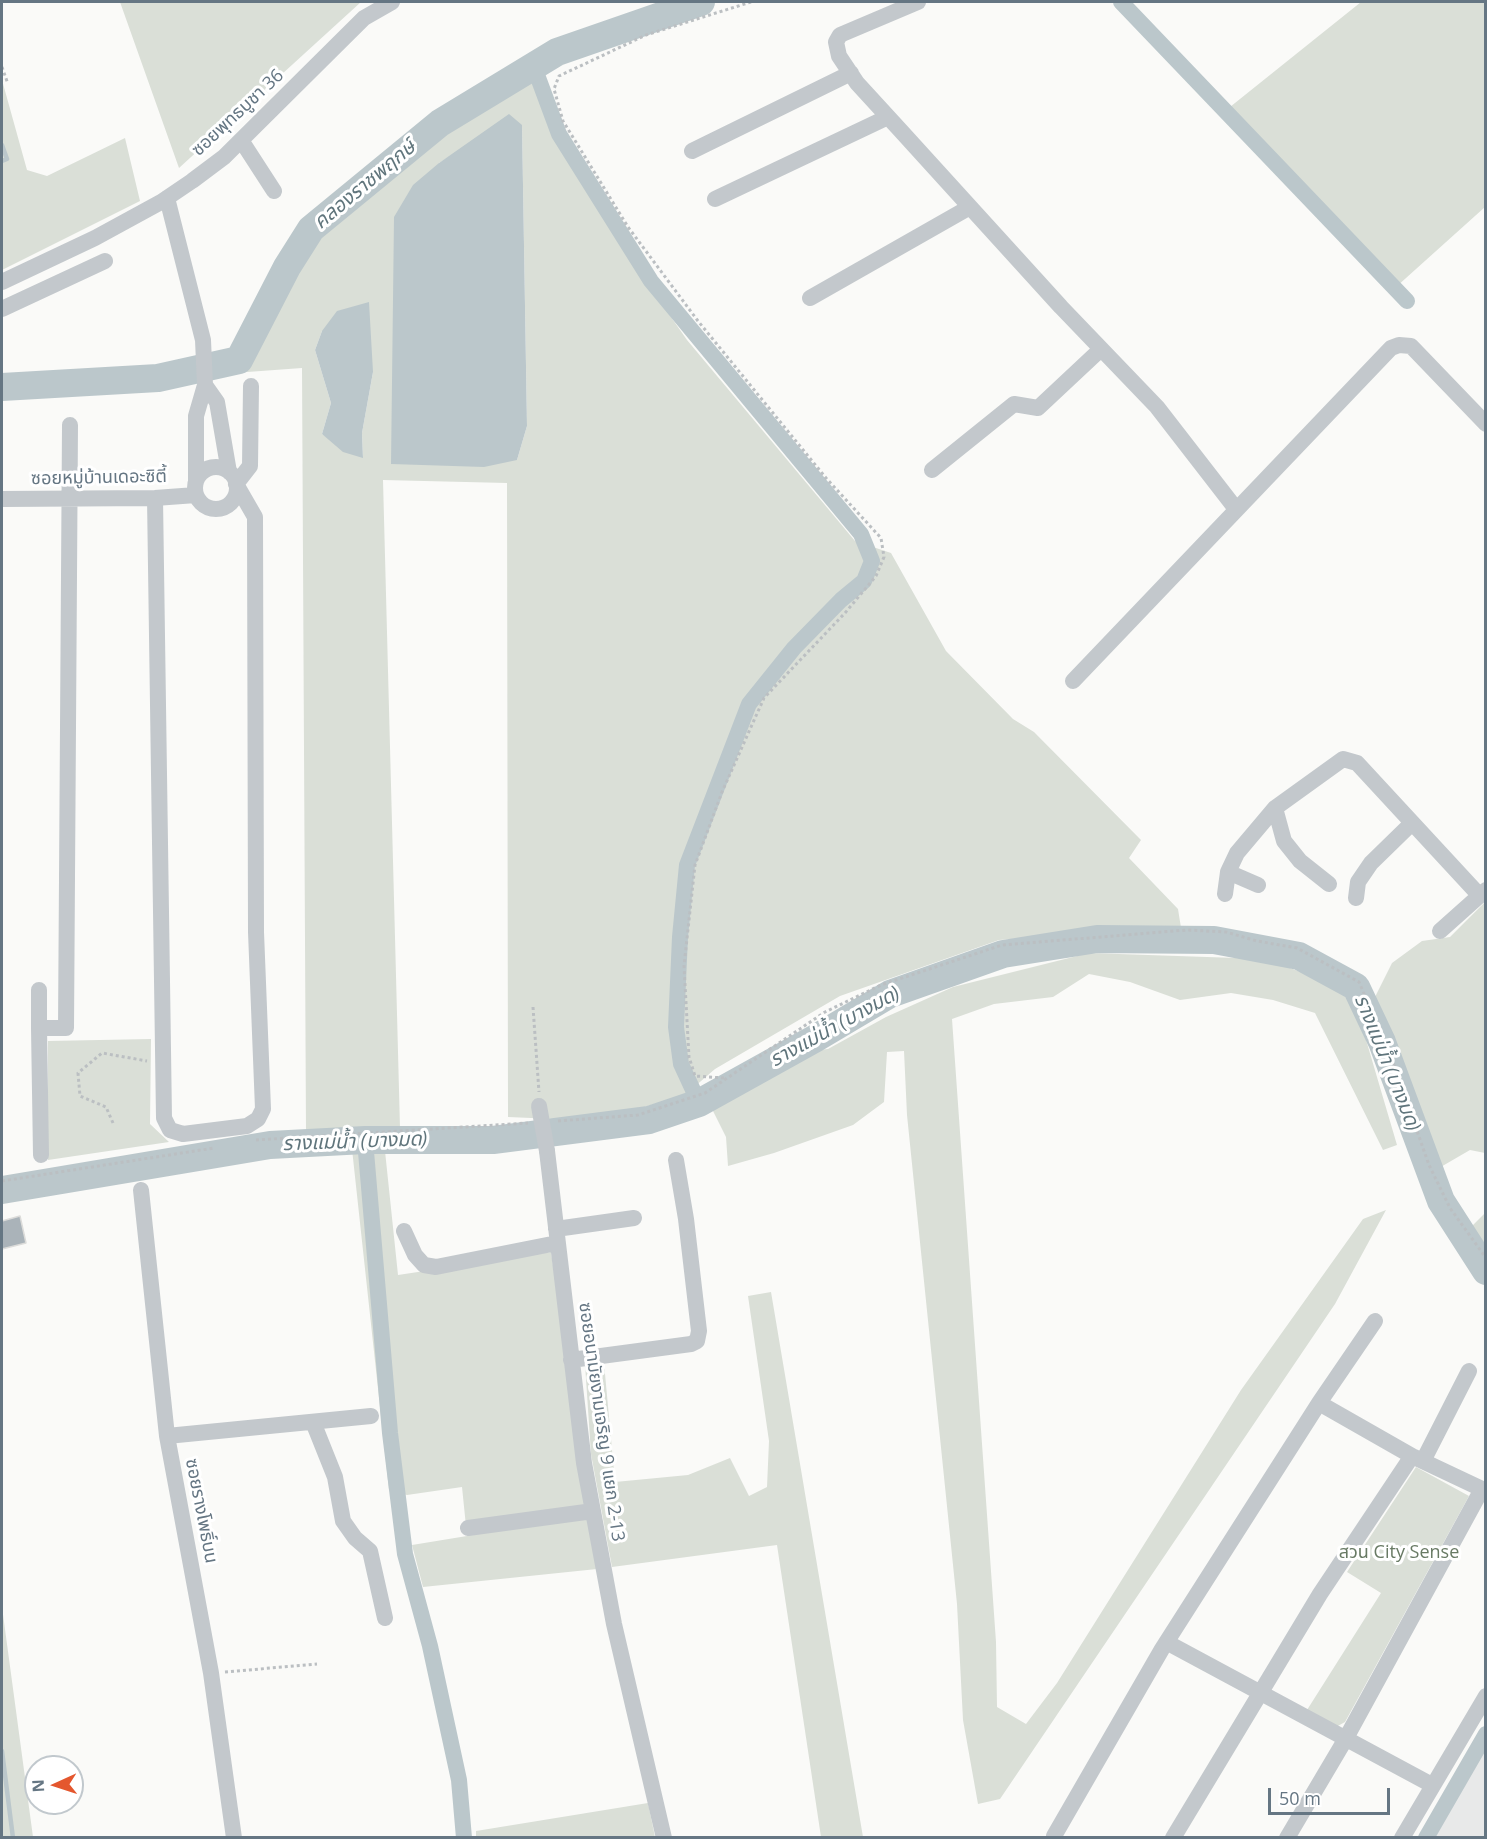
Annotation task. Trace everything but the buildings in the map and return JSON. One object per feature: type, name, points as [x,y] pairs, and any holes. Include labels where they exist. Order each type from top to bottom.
[{"type":"street","name":"ซอยพุทธบูชา 36","points":[[2,282],[68,251],[167,198],[224,157],[364,18],[392,2]]},
{"type":"street","points":[[918,2],[840,35],[836,42],[839,56],[851,74],[888,117],[1101,350],[1157,407],[1236,509]]},
{"type":"street","points":[[692,151],[851,74]]},
{"type":"street","points":[[715,199],[888,117]]},
{"type":"street","points":[[241,140],[274,192]]},
{"type":"street","points":[[167,198],[203,340],[204,381],[196,416],[196,489],[205,506],[224,507],[234,498],[233,478],[217,402],[204,381]]},
{"type":"street","points":[[810,298],[970,207]]},
{"type":"street","points":[[68,251],[78,273]]},
{"type":"street","points":[[2,309],[105,261]]},
{"type":"street","points":[[1073,681],[1378,359],[1399,345],[1411,346],[1485,424]]},
{"type":"street","points":[[932,470],[1014,404],[1038,408],[1101,350]]},
{"type":"street","points":[[233,478],[250,466],[251,386]]},
{"type":"street","points":[[39,1028],[66,1028],[70,425]]},
{"type":"street","name":"ซอยหมู่บ้านเดอะซิตี้","points":[[2,499],[155,498],[196,489],[199,476],[210,468],[217,467],[233,478]]},
{"type":"street","points":[[155,498],[164,1118],[170,1130],[183,1134],[247,1126],[258,1119],[264,1109],[256,932],[255,517],[233,478]]},
{"type":"street","points":[[1225,894],[1228,872],[1237,853],[1275,808],[1343,759],[1357,763],[1412,823],[1483,893],[1440,931]]},
{"type":"street","points":[[1275,808],[1284,841],[1300,861],[1329,884]]},
{"type":"street","points":[[1356,898],[1358,882],[1371,863],[1412,823]]},
{"type":"street","points":[[1228,872],[1258,885]]},
{"type":"street","points":[[39,990],[41,1155]]},
{"type":"street","name":"ซอยอนามัยงามเจริญ 9 แยก 2-13","points":[[540,1106],[593,1511],[614,1624],[664,1838]]},
{"type":"street","points":[[572,1360],[691,1344],[698,1341],[699,1331],[687,1230],[676,1160]]},
{"type":"street","name":"ซอยรางโพธิ์บน","points":[[141,1190],[167,1436],[211,1673],[234,1838]]},
{"type":"street","points":[[404,1231],[415,1255],[423,1265],[436,1268],[634,1218]]},
{"type":"street","points":[[1054,1836],[1168,1643],[1319,1404],[1375,1321]]},
{"type":"street","points":[[1173,1838],[1320,1594],[1418,1459],[1469,1371]]},
{"type":"street","points":[[1287,1838],[1345,1740],[1484,1490],[1418,1459],[1319,1404]]},
{"type":"street","points":[[167,1436],[371,1416]]},
{"type":"street","points":[[312,1422],[335,1477],[343,1521],[355,1538],[370,1551],[385,1618]]},
{"type":"street","points":[[468,1528],[593,1511]]},
{"type":"street","points":[[1168,1643],[1432,1785]]},
{"type":"street","points":[[1402,1838],[1485,1696]]},
{"type":"path","points":[[726,1078],[695,1076],[689,1057],[684,966],[695,865],[722,792],[764,698],[845,614],[876,576],[884,557],[881,538],[826,478],[705,331],[627,227],[563,122],[554,89],[559,76],[646,34],[751,2]]},
{"type":"path","points":[[2,67],[8,84]]},
{"type":"path","points":[[553,1122],[638,1115],[703,1094],[762,1057],[825,1012],[881,985],[1002,945],[1187,930],[1226,932],[1257,941],[1297,948],[1359,982],[1390,1054],[1429,1165],[1450,1208],[1485,1258]]},
{"type":"path","points":[[533,1007],[540,1106]]},
{"type":"path","points":[[113,1123],[106,1107],[80,1096],[78,1073],[102,1053],[146,1061],[164,1061]]},
{"type":"path","points":[[255,1140],[532,1123]]},
{"type":"path","points":[[2,1181],[222,1147]]},
{"type":"path","points":[[211,1673],[316,1664]]},
{"type":"shaded area","points":[[509,114],[522,125],[527,426],[517,460],[484,467],[391,464],[394,217],[413,185],[439,163]]},
{"type":"shaded area","points":[[369,302],[373,372],[362,433],[363,458],[343,452],[322,434],[331,403],[315,350],[322,331],[337,311]]},
{"type":"shaded area","points":[[1485,1744],[1485,1837],[1430,1837]]},
{"type":"green space","points":[[120,2],[361,2],[179,168]]},
{"type":"green space","points":[[1361,2],[1485,2],[1485,207],[1396,287],[1230,107]]},
{"type":"green space","points":[[530,73],[577,172],[618,241],[687,340],[855,541],[891,553],[946,651],[1013,719],[1034,732],[1141,840],[1129,858],[1178,909],[1182,934],[1154,928],[999,940],[840,996],[715,1069],[686,1094],[632,1111],[554,1119],[508,1117],[507,483],[383,480],[400,1128],[306,1132],[302,368],[220,374],[230,350],[288,280],[314,243],[382,180]],"holes":[[[522,125],[527,426],[517,460],[439,163],[471,143]],[[322,331],[373,372],[362,433],[363,457],[322,434],[331,403],[315,350]]]},
{"type":"green space","points":[[2,80],[27,170],[47,176],[125,138],[140,201],[2,270]]},
{"type":"green space","points":[[1485,902],[1485,1153],[1470,1150],[1439,1168],[1375,997],[1392,963],[1422,941],[1450,937]]},
{"type":"green space","points":[[1089,953],[1266,959],[1338,986],[1359,1016],[1397,1145],[1383,1150],[1315,1013],[1273,1000],[1231,993],[1180,1000],[1130,982],[1089,974],[1053,997],[994,1004],[952,1019],[996,1642],[997,1707],[1026,1724],[1057,1683],[1241,1390],[1363,1219],[1386,1210],[1335,1304],[1000,1799],[978,1804],[963,1720],[957,1604],[907,1115],[904,1051],[887,1052],[884,1102],[853,1125],[774,1153],[728,1166],[726,1137],[712,1109],[808,1051],[828,1049],[886,1017],[953,987]]},
{"type":"green space","points":[[151,1039],[150,1124],[169,1142],[48,1160],[48,1041]]},
{"type":"green space","points":[[352,1149],[385,1151],[398,1275],[551,1252],[597,1569],[423,1587],[412,1545],[467,1536],[462,1487],[407,1495],[389,1490]]},
{"type":"green space","points":[[1485,1213],[1485,1245],[1471,1227]]},
{"type":"green space","points":[[771,1292],[863,1837],[821,1837],[777,1545],[612,1567],[591,1454],[585,1364],[604,1363],[615,1482],[688,1475],[730,1458],[749,1496],[767,1487],[769,1441],[748,1296]]},
{"type":"green space","name":"สวน City Sense","points":[[1416,1467],[1469,1496],[1345,1722],[1336,1727],[1307,1710],[1381,1593],[1347,1572]]},
{"type":"green space","points":[[2,1607],[24,1770],[24,1815],[30,1815],[33,1837],[2,1837]]},
{"type":"green space","points":[[648,1803],[655,1837],[476,1838],[476,1831]]},
{"type":"waterway","name":"คลองราชพฤกษ์","points":[[2,387],[158,378],[239,360],[287,267],[311,229],[440,123],[557,52],[701,2]]},
{"type":"waterway","points":[[1121,2],[1407,301]]},
{"type":"waterway","points":[[533,64],[559,134],[651,281],[861,534],[872,561],[864,581],[841,600],[794,648],[749,704],[687,865],[680,937],[676,1027],[681,1064],[699,1103]]},
{"type":"waterway","points":[[2,145],[7,159],[2,161]]},
{"type":"waterway","name":"รางแม่น้ำ (บางมด)","points":[[2,1190],[270,1145],[365,1140],[493,1140],[649,1120],[699,1103],[890,994],[1003,954],[1097,939],[1214,940],[1299,956],[1356,987],[1382,1042],[1441,1201],[1486,1271]]},
{"type":"waterway","points":[[365,1140],[390,1433],[405,1554],[430,1646],[459,1780],[464,1838]]},
{"type":"waterway","points":[[1426,1838],[1486,1734]]},
{"type":"waterway","points":[[2,1751],[13,1838]]}]
